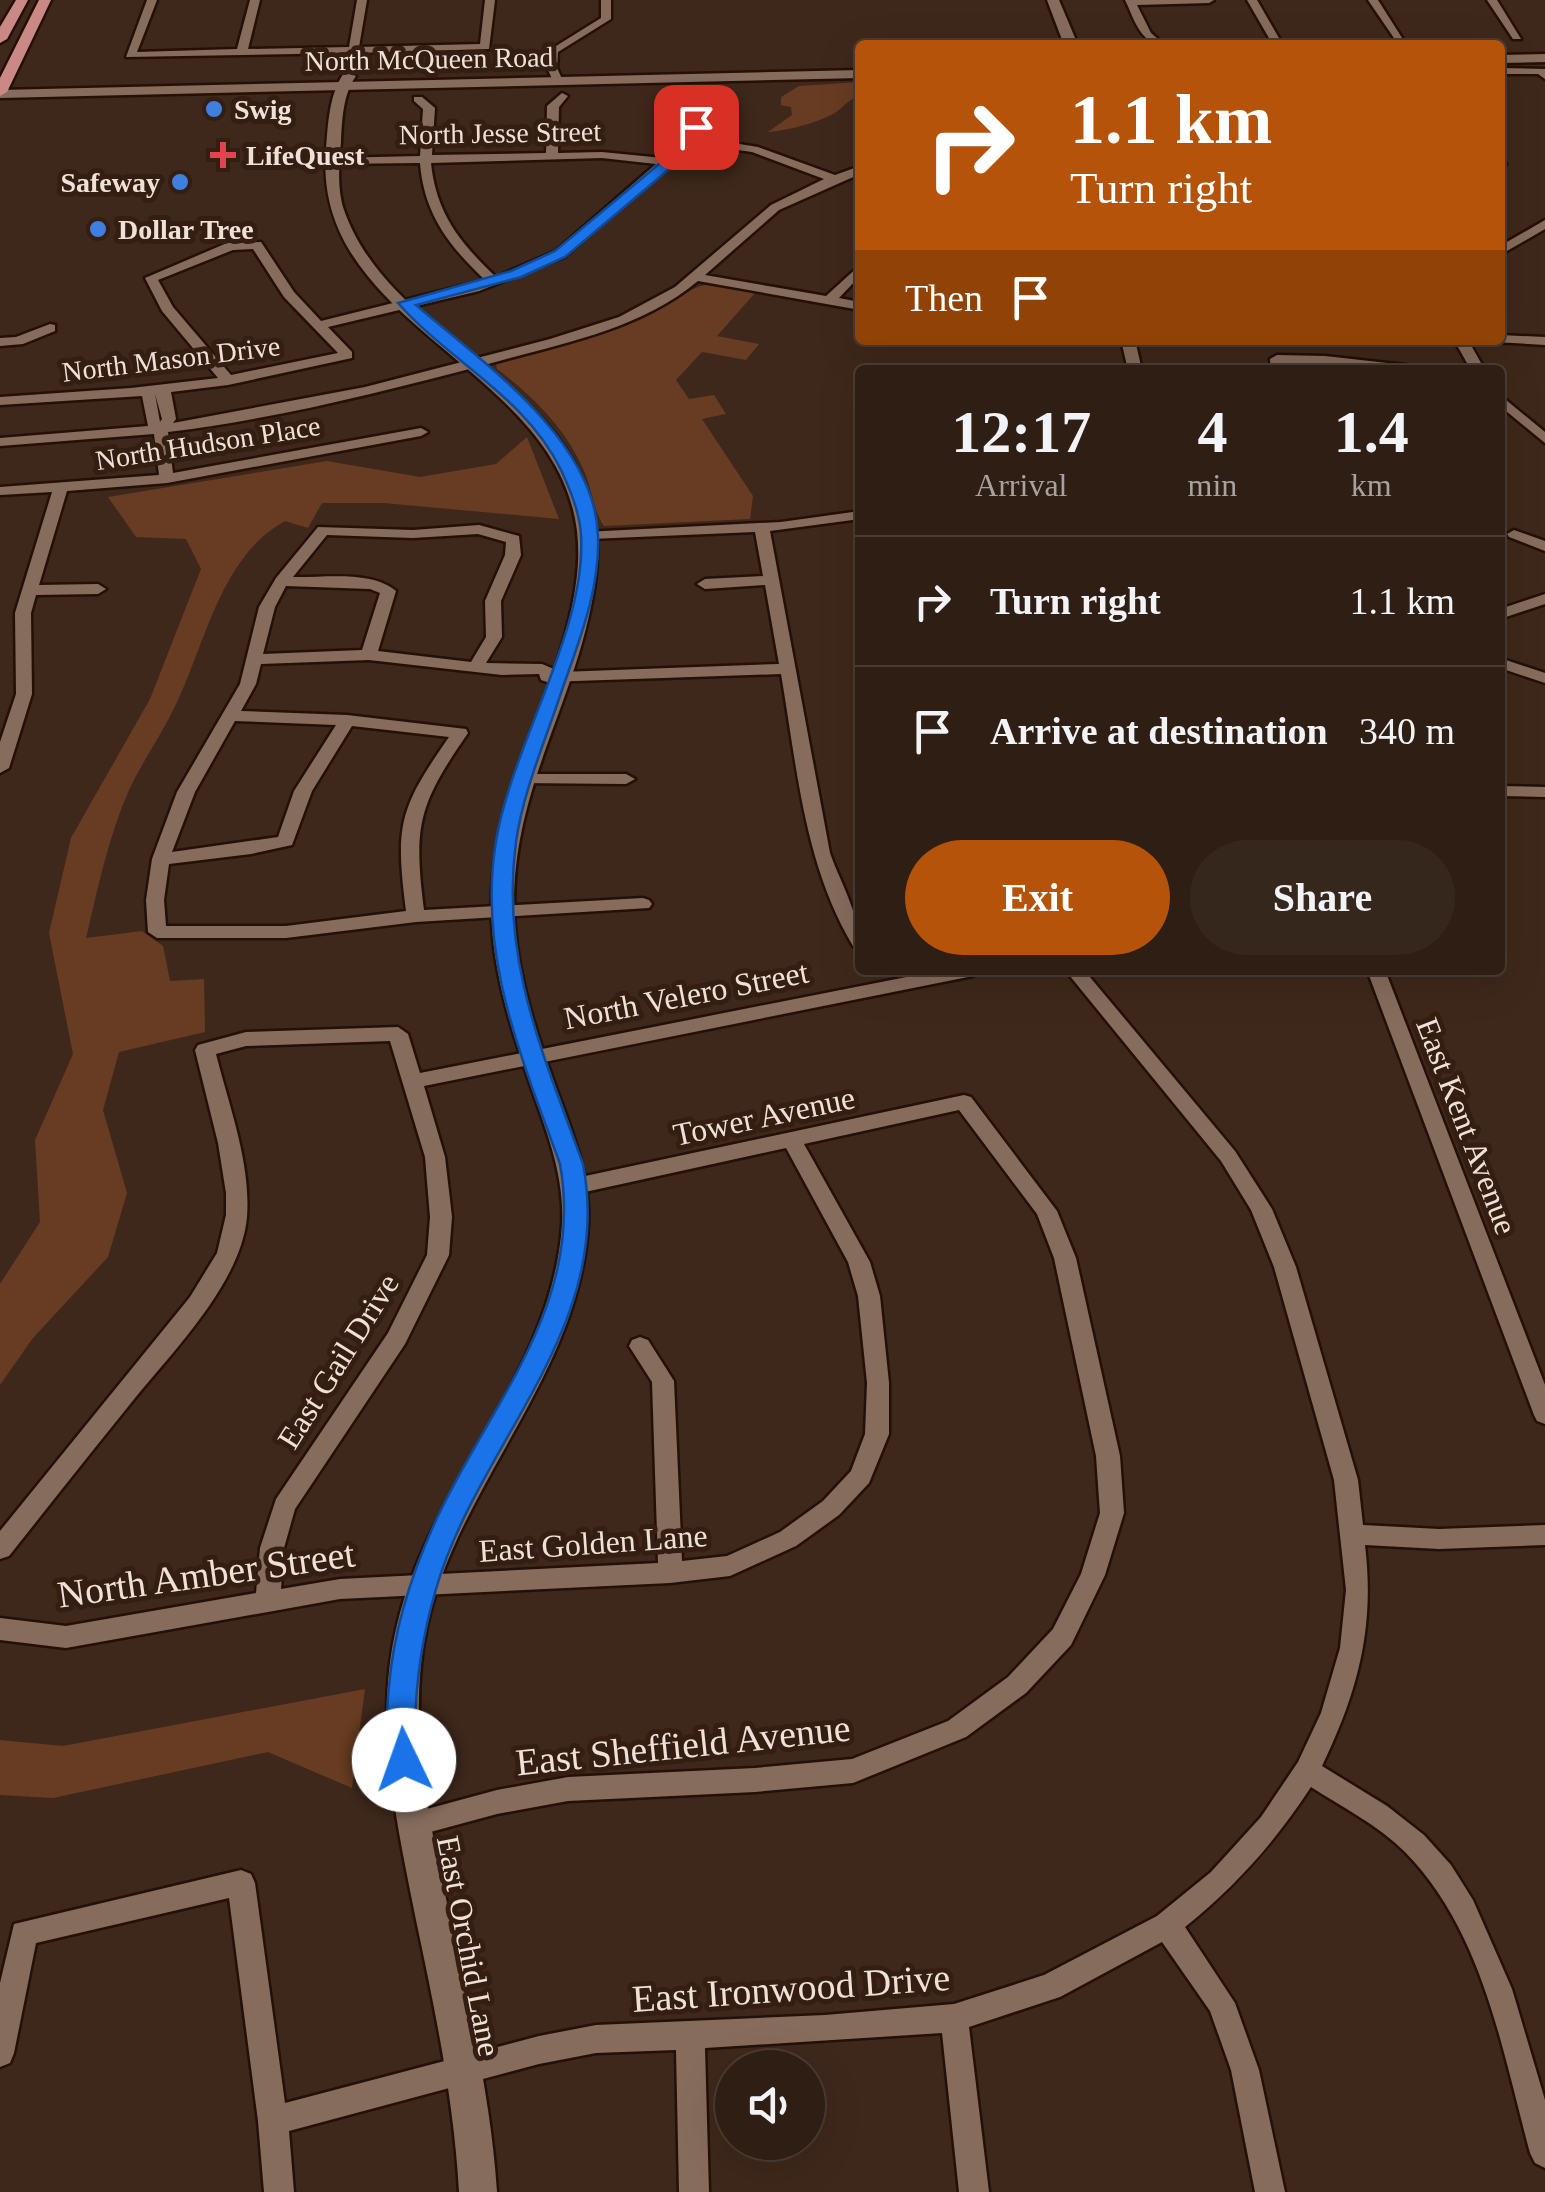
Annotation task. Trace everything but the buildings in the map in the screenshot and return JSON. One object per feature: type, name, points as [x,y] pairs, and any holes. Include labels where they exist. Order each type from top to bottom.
[{"type":"main road","points":[[0,39],[22,0]]},
{"type":"main road","points":[[1,89],[45,0]]},
{"type":"street","points":[[152,0],[130,55],[485,47],[490,0]]},
{"type":"street","points":[[242,52],[256,0]]},
{"type":"street","name":"East Orchid Lane","points":[[362,0],[348,83],[334,125],[338,132],[332,161],[336,209],[348,240],[368,267],[522,405],[546,434],[568,466],[582,498],[590,535],[585,591],[506,841],[502,912],[504,955],[516,1011],[576,1186],[575,1236],[564,1295],[543,1353],[451,1518],[422,1586],[406,1652],[400,1727],[412,1826],[462,2071],[478,2192]]},
{"type":"street","points":[[552,156],[553,106],[562,68],[557,48],[606,20],[606,0]]},
{"type":"street","points":[[1053,0],[1069,40]]},
{"type":"street","points":[[1154,40],[1147,35],[1130,1],[1209,0]]},
{"type":"street","points":[[1252,0],[1275,40]]},
{"type":"street","points":[[1372,0],[1400,39]]},
{"type":"street","points":[[1492,0],[1517,37]]},
{"type":"street","points":[[1505,50],[1545,49]]},
{"type":"street","points":[[1505,60],[1544,68]]},
{"type":"street","name":"North McQueen Road","points":[[559,83],[855,64]]},
{"type":"street","points":[[1505,71],[1544,68]]},
{"type":"street","name":"North McQueen Road","points":[[1,89],[193,90],[348,83],[559,83],[855,74]]},
{"type":"street","name":"North McQueen Road","points":[[1,89],[278,78],[348,83]]},
{"type":"street","points":[[193,90],[278,78]]},
{"type":"street","points":[[228,381],[167,308],[151,278],[231,246],[257,245],[288,294],[319,326],[493,280],[560,254],[669,162],[691,140],[696,103],[706,92]]},
{"type":"street","points":[[418,99],[429,108],[423,159],[425,186],[448,237],[493,280]]},
{"type":"street","points":[[691,140],[754,149],[835,180]]},
{"type":"street","name":"North Jesse Street","points":[[332,161],[602,155],[669,162]]},
{"type":"street","points":[[0,442],[161,432],[296,410],[474,364],[618,320],[666,299],[762,216],[855,172]]},
{"type":"street","points":[[1505,248],[1545,224]]},
{"type":"street","points":[[828,302],[855,274]]},
{"type":"street","points":[[696,276],[855,305]]},
{"type":"street","name":"North Mason Drive","points":[[0,401],[228,381],[347,354],[319,326]]},
{"type":"street","points":[[0,342],[18,341],[50,328]]},
{"type":"street","points":[[1505,339],[1545,341]]},
{"type":"street","points":[[1278,365],[1326,360],[1370,365]]},
{"type":"street","points":[[156,390],[152,423],[161,432],[167,479]]},
{"type":"street","points":[[1505,403],[1545,439]]},
{"type":"street","name":"North Hudson Place","points":[[0,492],[167,479],[421,432]]},
{"type":"street","points":[[0,768],[24,694],[24,613],[60,490]]},
{"type":"street","points":[[590,535],[762,527],[855,517]]},
{"type":"street","points":[[762,527],[821,854],[836,898],[855,933]]},
{"type":"street","points":[[476,666],[494,637],[494,601],[513,555],[514,539],[479,528],[413,534],[323,530],[281,581],[266,607],[248,684],[186,792],[160,859],[155,900],[157,932],[286,932],[416,916],[643,904]]},
{"type":"street","points":[[1514,534],[1545,546]]},
{"type":"street","points":[[705,584],[772,580]]},
{"type":"street","points":[[281,581],[373,584],[388,591],[369,655]]},
{"type":"street","points":[[29,590],[98,588]]},
{"type":"street","points":[[1505,612],[1545,598]]},
{"type":"street","points":[[254,659],[369,655],[476,666],[502,670],[511,676],[602,678],[790,669]]},
{"type":"street","points":[[1505,665],[1545,678]]},
{"type":"street","points":[[232,716],[347,720],[460,733],[423,785],[410,812],[406,840],[416,916]]},
{"type":"street","points":[[160,859],[286,841],[303,790],[347,720]]},
{"type":"street","points":[[523,779],[626,779]]},
{"type":"street","points":[[1505,792],[1545,792]]},
{"type":"street","name":"North Velero Street","points":[[411,1082],[879,978],[914,975]]},
{"type":"street","name":"East Ironwood Drive","points":[[274,2121],[596,2038],[825,2029],[954,2018],[1050,1988],[1167,1925],[1233,1867],[1270,1826],[1307,1770],[1334,1714],[1352,1648],[1358,1590],[1346,1480],[1286,1266],[1261,1209],[1228,1156],[1078,975]]},
{"type":"street","name":"East Kent Avenue","points":[[1378,975],[1545,1415]]},
{"type":"street","name":"East Gail Drive","points":[[0,1549],[198,1303],[224,1265],[236,1231],[237,1195],[206,1050],[246,1039],[398,1034],[435,1157],[441,1217],[438,1255],[397,1338],[284,1506],[272,1548],[268,1603]]},
{"type":"street","name":"Tower Avenue","points":[[576,1186],[964,1102]]},
{"type":"street","name":"East Sheffield Avenue","points":[[412,1826],[497,1802],[568,1789],[854,1771],[957,1729],[1017,1685],[1062,1637],[1093,1574],[1112,1514],[1108,1456],[1066,1258],[1046,1211],[964,1102]]},
{"type":"street","name":"East Golden Lane","points":[[422,1586],[670,1573],[730,1566],[788,1539],[831,1508],[861,1476],[877,1434],[878,1383],[869,1296],[859,1262],[793,1142]]},
{"type":"street","points":[[640,1346],[663,1381],[670,1573]]},
{"type":"street","points":[[1354,1534],[1439,1539],[1545,1535]]},
{"type":"street","name":"North Amber Street","points":[[0,1629],[66,1637],[340,1590],[422,1586]]},
{"type":"street","points":[[1307,1770],[1415,1844],[1457,1898],[1490,1965],[1545,2153]]},
{"type":"street","points":[[0,2053],[24,1932],[241,1884],[274,2121],[279,2192]]},
{"type":"street","points":[[1167,1925],[1220,2003],[1245,2070],[1270,2192]]},
{"type":"street","points":[[954,2018],[974,2192]]},
{"type":"street","points":[[690,2034],[694,2192]]},
{"type":"shaded area","points":[[855,82],[855,98],[818,120],[768,132],[792,115],[791,107],[781,105],[781,97],[799,86]]},
{"type":"shaded area","points":[[710,284],[755,293],[717,336],[759,344],[746,360],[702,352],[676,380],[689,399],[714,395],[726,414],[702,419],[753,496],[750,519],[604,526],[585,473],[569,443],[548,415],[496,364],[635,321],[688,291]]},
{"type":"shaded area","points":[[527,437],[559,519],[384,503],[322,503],[308,528],[285,521],[263,536],[230,578],[177,702],[122,808],[86,938],[142,931],[163,946],[170,981],[204,979],[205,1032],[119,1052],[103,1110],[127,1193],[108,1257],[33,1338],[0,1385],[0,1284],[40,1222],[35,1140],[73,1054],[49,933],[71,838],[150,699],[201,569],[186,539],[136,537],[108,497],[327,461],[420,477],[496,464]]},
{"type":"shaded area","points":[[365,1689],[352,1788],[268,1752],[53,1798],[0,1795],[0,1740],[63,1746]]},
{"type":"place","name":"Swig","points":[[214,109]]},
{"type":"place","name":"LifeQuest","points":[[223,155]]},
{"type":"place","name":"Safeway","points":[[180,182]]},
{"type":"place","name":"Dollar Tree","points":[[98,229]]},
{"type":"route","points":[[404,1760],[400,1727],[406,1652],[422,1586],[451,1518],[543,1353],[564,1295],[575,1236],[576,1186],[572,1164],[516,1011],[504,955],[502,912],[506,841],[585,591],[590,535],[582,498],[568,466],[546,434],[522,405],[405,303],[516,274],[560,254],[669,162],[691,140],[696,127]]}]
